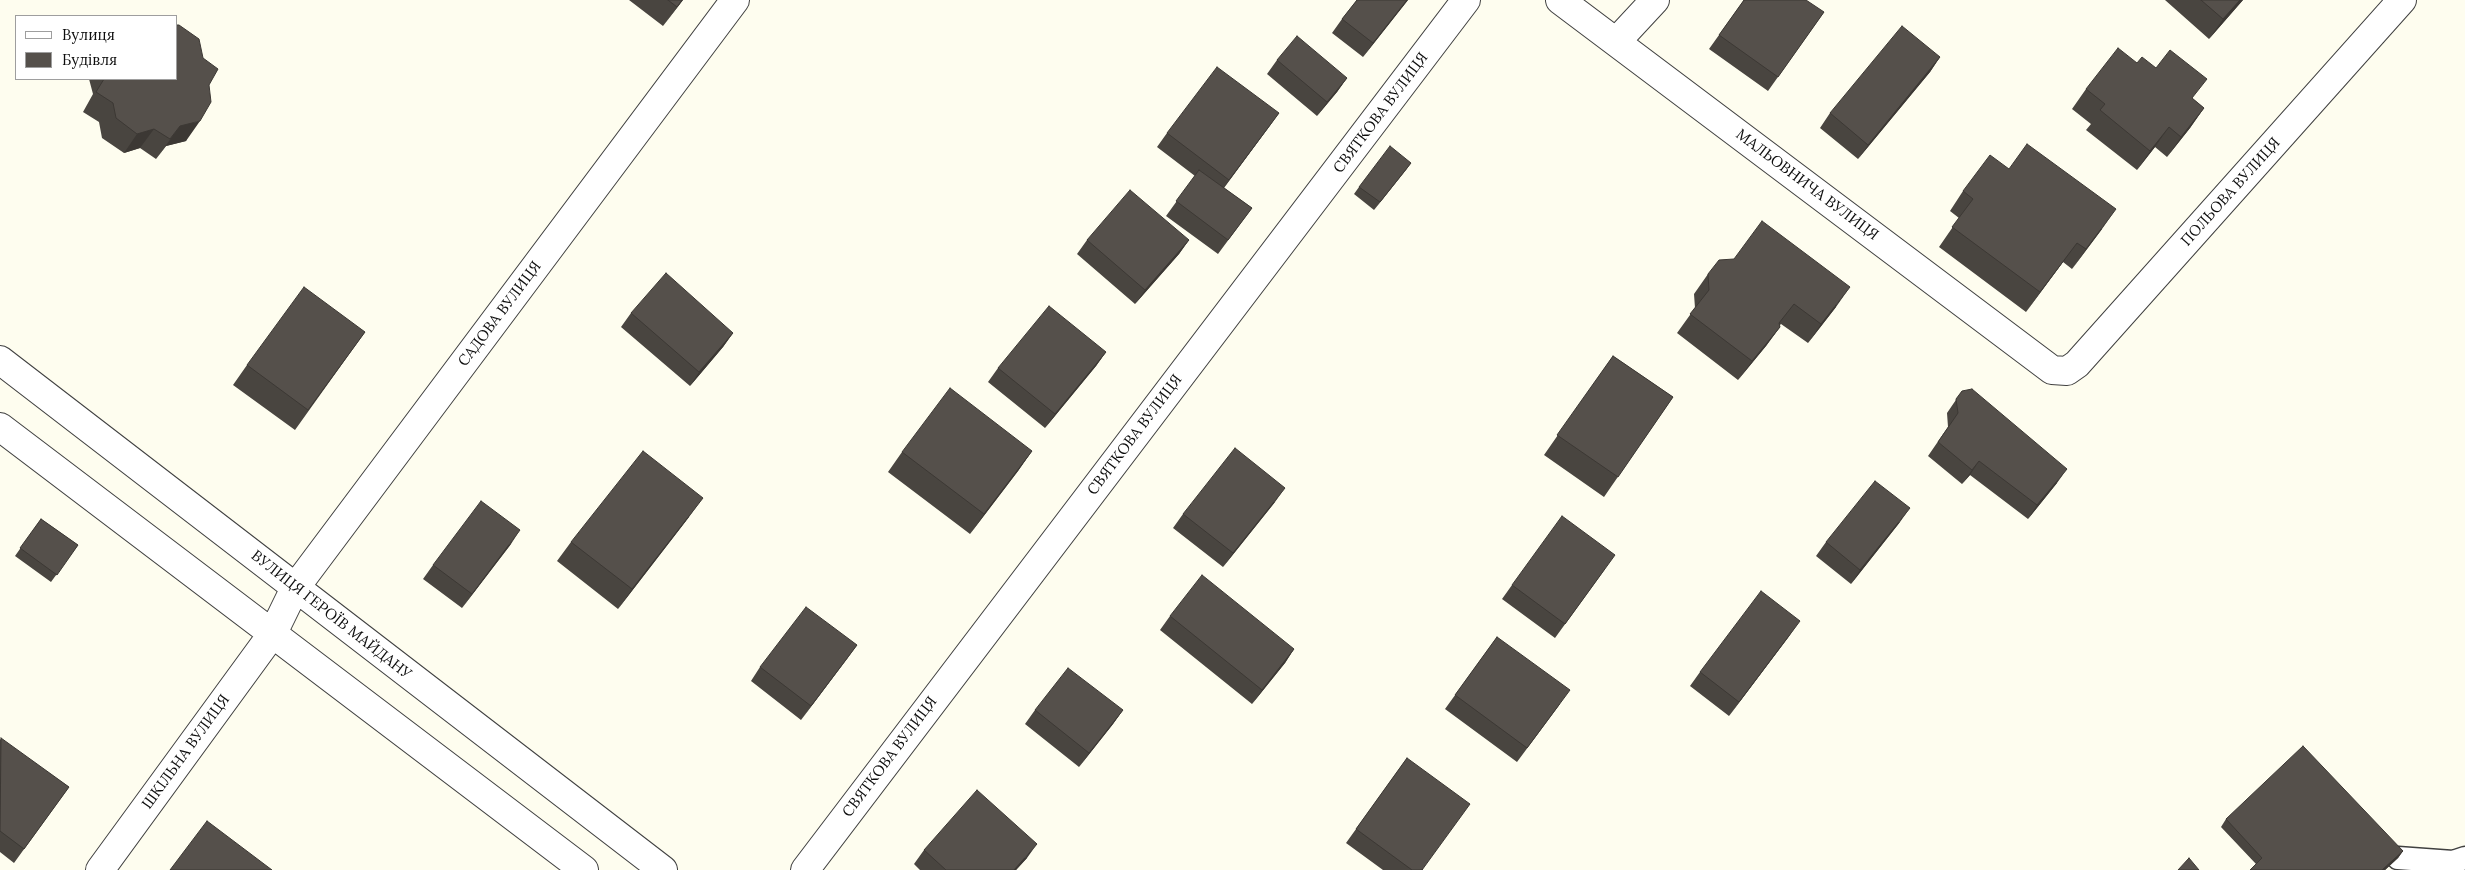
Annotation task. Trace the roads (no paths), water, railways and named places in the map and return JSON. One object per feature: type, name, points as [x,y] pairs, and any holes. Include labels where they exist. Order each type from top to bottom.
[{"type":"street","name":"САДОВА ВУЛИЦЯ","points":[[273,634],[296,588],[735,0]]},
{"type":"street","name":"СВЯТКОВА ВУЛИЦЯ","points":[[804,870],[1466,0]]},
{"type":"street","name":"МАЛЬОВНИЧА ВУЛИЦЯ","points":[[1560,0],[2052,370]]},
{"type":"street","points":[[1616,42],[1655,0]]},
{"type":"street","name":"ПОЛЬОВА ВУЛИЦЯ","points":[[2052,370],[2067,371],[2077,364],[2402,0]]},
{"type":"street","name":"ВУЛИЦЯ ГЕРОЇВ МАЙДАНУ","points":[[0,360],[664,870]]},
{"type":"street","points":[[0,427],[584,870]]},
{"type":"street","name":"ШКІЛЬНА ВУЛИЦЯ","points":[[100,870],[273,634]]},
{"type":"lane","points":[[2398,858],[2453,862],[2465,858]]}]
